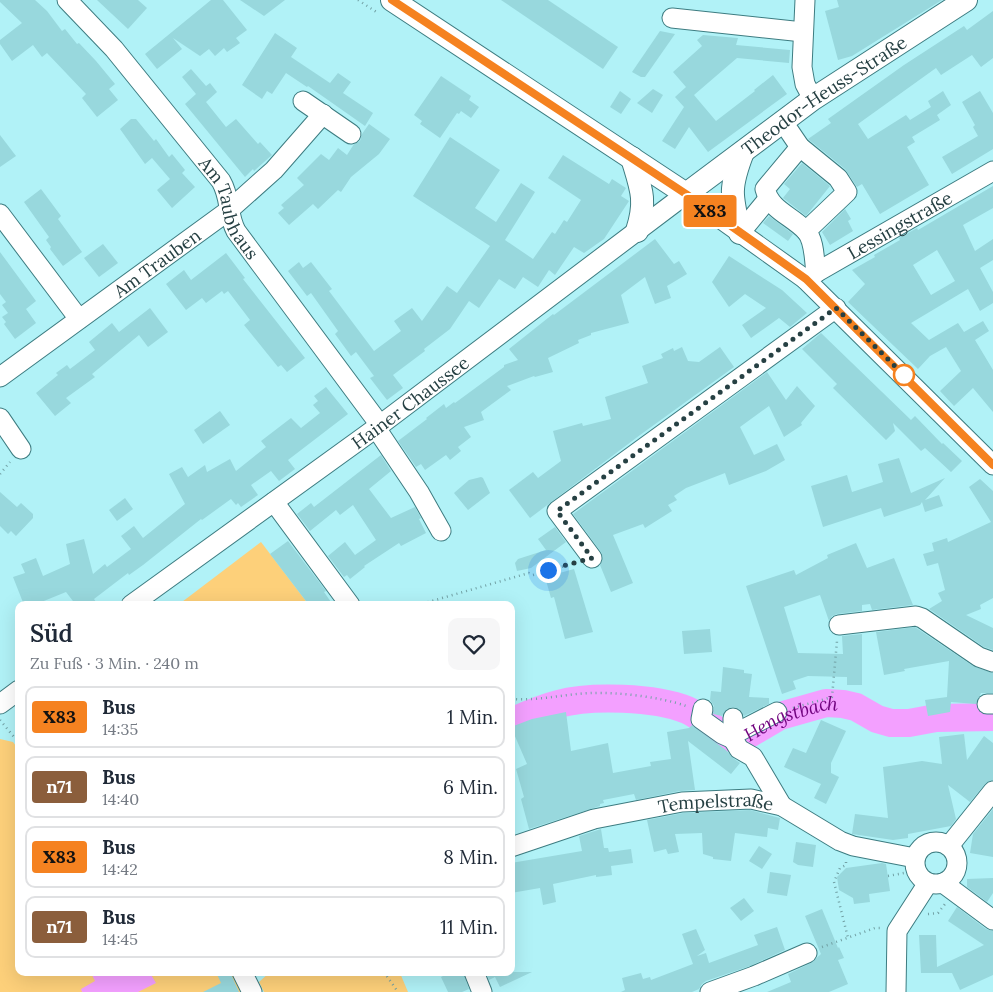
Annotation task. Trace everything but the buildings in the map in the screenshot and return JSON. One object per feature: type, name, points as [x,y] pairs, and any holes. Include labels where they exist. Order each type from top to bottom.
[{"type":"main road","points":[[392,0],[686,194]]},
{"type":"main road","name":"Theodor-Heuss-Straße","points":[[686,194],[813,99],[966,0]]},
{"type":"main road","points":[[740,233],[732,193],[735,173],[743,152]]},
{"type":"main road","points":[[632,158],[642,188],[644,202],[637,231]]},
{"type":"street","name":"Am Taubhaus","points":[[67,0],[114,49],[221,181],[227,190],[228,211],[236,231],[378,426],[441,531]]},
{"type":"street","points":[[805,0],[802,67],[805,84],[813,99]]},
{"type":"street","points":[[672,18],[803,32]]},
{"type":"street","points":[[303,100],[351,134]]},
{"type":"street","name":"Am Trauben","points":[[0,376],[228,211],[274,170],[323,114]]},
{"type":"street","points":[[783,122],[800,147],[838,178],[847,192],[806,231]]},
{"type":"street","points":[[800,147],[765,189],[768,199],[806,231],[812,243],[811,276]]},
{"type":"street","name":"Lessingstraße","points":[[811,276],[993,171]]},
{"type":"street","points":[[686,194],[740,233],[811,276],[836,308],[993,465]]},
{"type":"street","name":"Hainer Chaussee","points":[[137,601],[378,426],[686,194]]},
{"type":"street","points":[[740,233],[768,199]]},
{"type":"street","points":[[0,214],[79,319]]},
{"type":"street","points":[[592,558],[557,511],[836,308]]},
{"type":"street","points":[[0,418],[21,449]]},
{"type":"street","points":[[274,502],[347,601]]},
{"type":"street","points":[[838,625],[916,616],[922,618],[979,657],[993,662]]},
{"type":"street","points":[[0,704],[15,693]]},
{"type":"street","points":[[703,712],[701,720],[722,734],[777,712]]},
{"type":"street","points":[[735,729],[739,749],[752,757],[782,806]]},
{"type":"street","points":[[949,846],[993,791]]},
{"type":"street","name":"Tempelstraße","points":[[515,846],[594,819],[682,802],[751,800],[782,806],[846,843],[915,858]]},
{"type":"street","points":[[896,992],[897,931],[909,912],[942,886],[951,878],[957,868],[955,853],[949,846],[939,842],[930,842],[920,848],[915,858],[915,870],[920,878],[942,886],[993,920]]},
{"type":"street","points":[[710,992],[754,976],[807,953]]},
{"type":"street","points":[[244,976],[252,992]]},
{"type":"street","points":[[476,976],[482,992]]},
{"type":"path","points":[[432,601],[529,573],[533,574],[592,558]]},
{"type":"path","points":[[777,712],[832,697],[838,625]]},
{"type":"path","points":[[515,699],[609,693],[677,703],[703,712]]},
{"type":"path","points":[[0,720],[15,739]]},
{"type":"path","points":[[846,843],[846,865],[840,868],[834,882],[848,938]]},
{"type":"path","points":[[888,876],[898,875]]},
{"type":"path","points":[[909,912],[923,920],[929,913],[938,913],[942,886]]},
{"type":"path","points":[[807,953],[875,928]]},
{"type":"path","points":[[387,976],[398,992]]},
{"type":"shaded area","points":[[261,542],[306,601],[183,601]]},
{"type":"shaded area","points":[[0,739],[13,742],[15,745],[15,976],[236,976],[244,992],[0,992]]},
{"type":"shaded area","points":[[92,976],[152,976],[156,983],[138,992],[82,992],[81,989],[95,981]]},
{"type":"shaded area","points":[[266,976],[401,976],[408,992],[264,992],[259,982]]},
{"type":"waterway","name":"Hengstbach","points":[[515,720],[534,712],[572,701],[588,699],[641,700],[658,702],[687,710],[718,731],[739,740],[780,716],[826,703],[856,707],[877,719],[891,723],[909,723],[936,718],[993,717]]},
{"type":"bus line","name":"X83","points":[[392,0],[686,194],[806,279],[993,465]]},
{"type":"route","points":[[548,570],[592,558],[557,511],[836,308],[904,375]]}]
